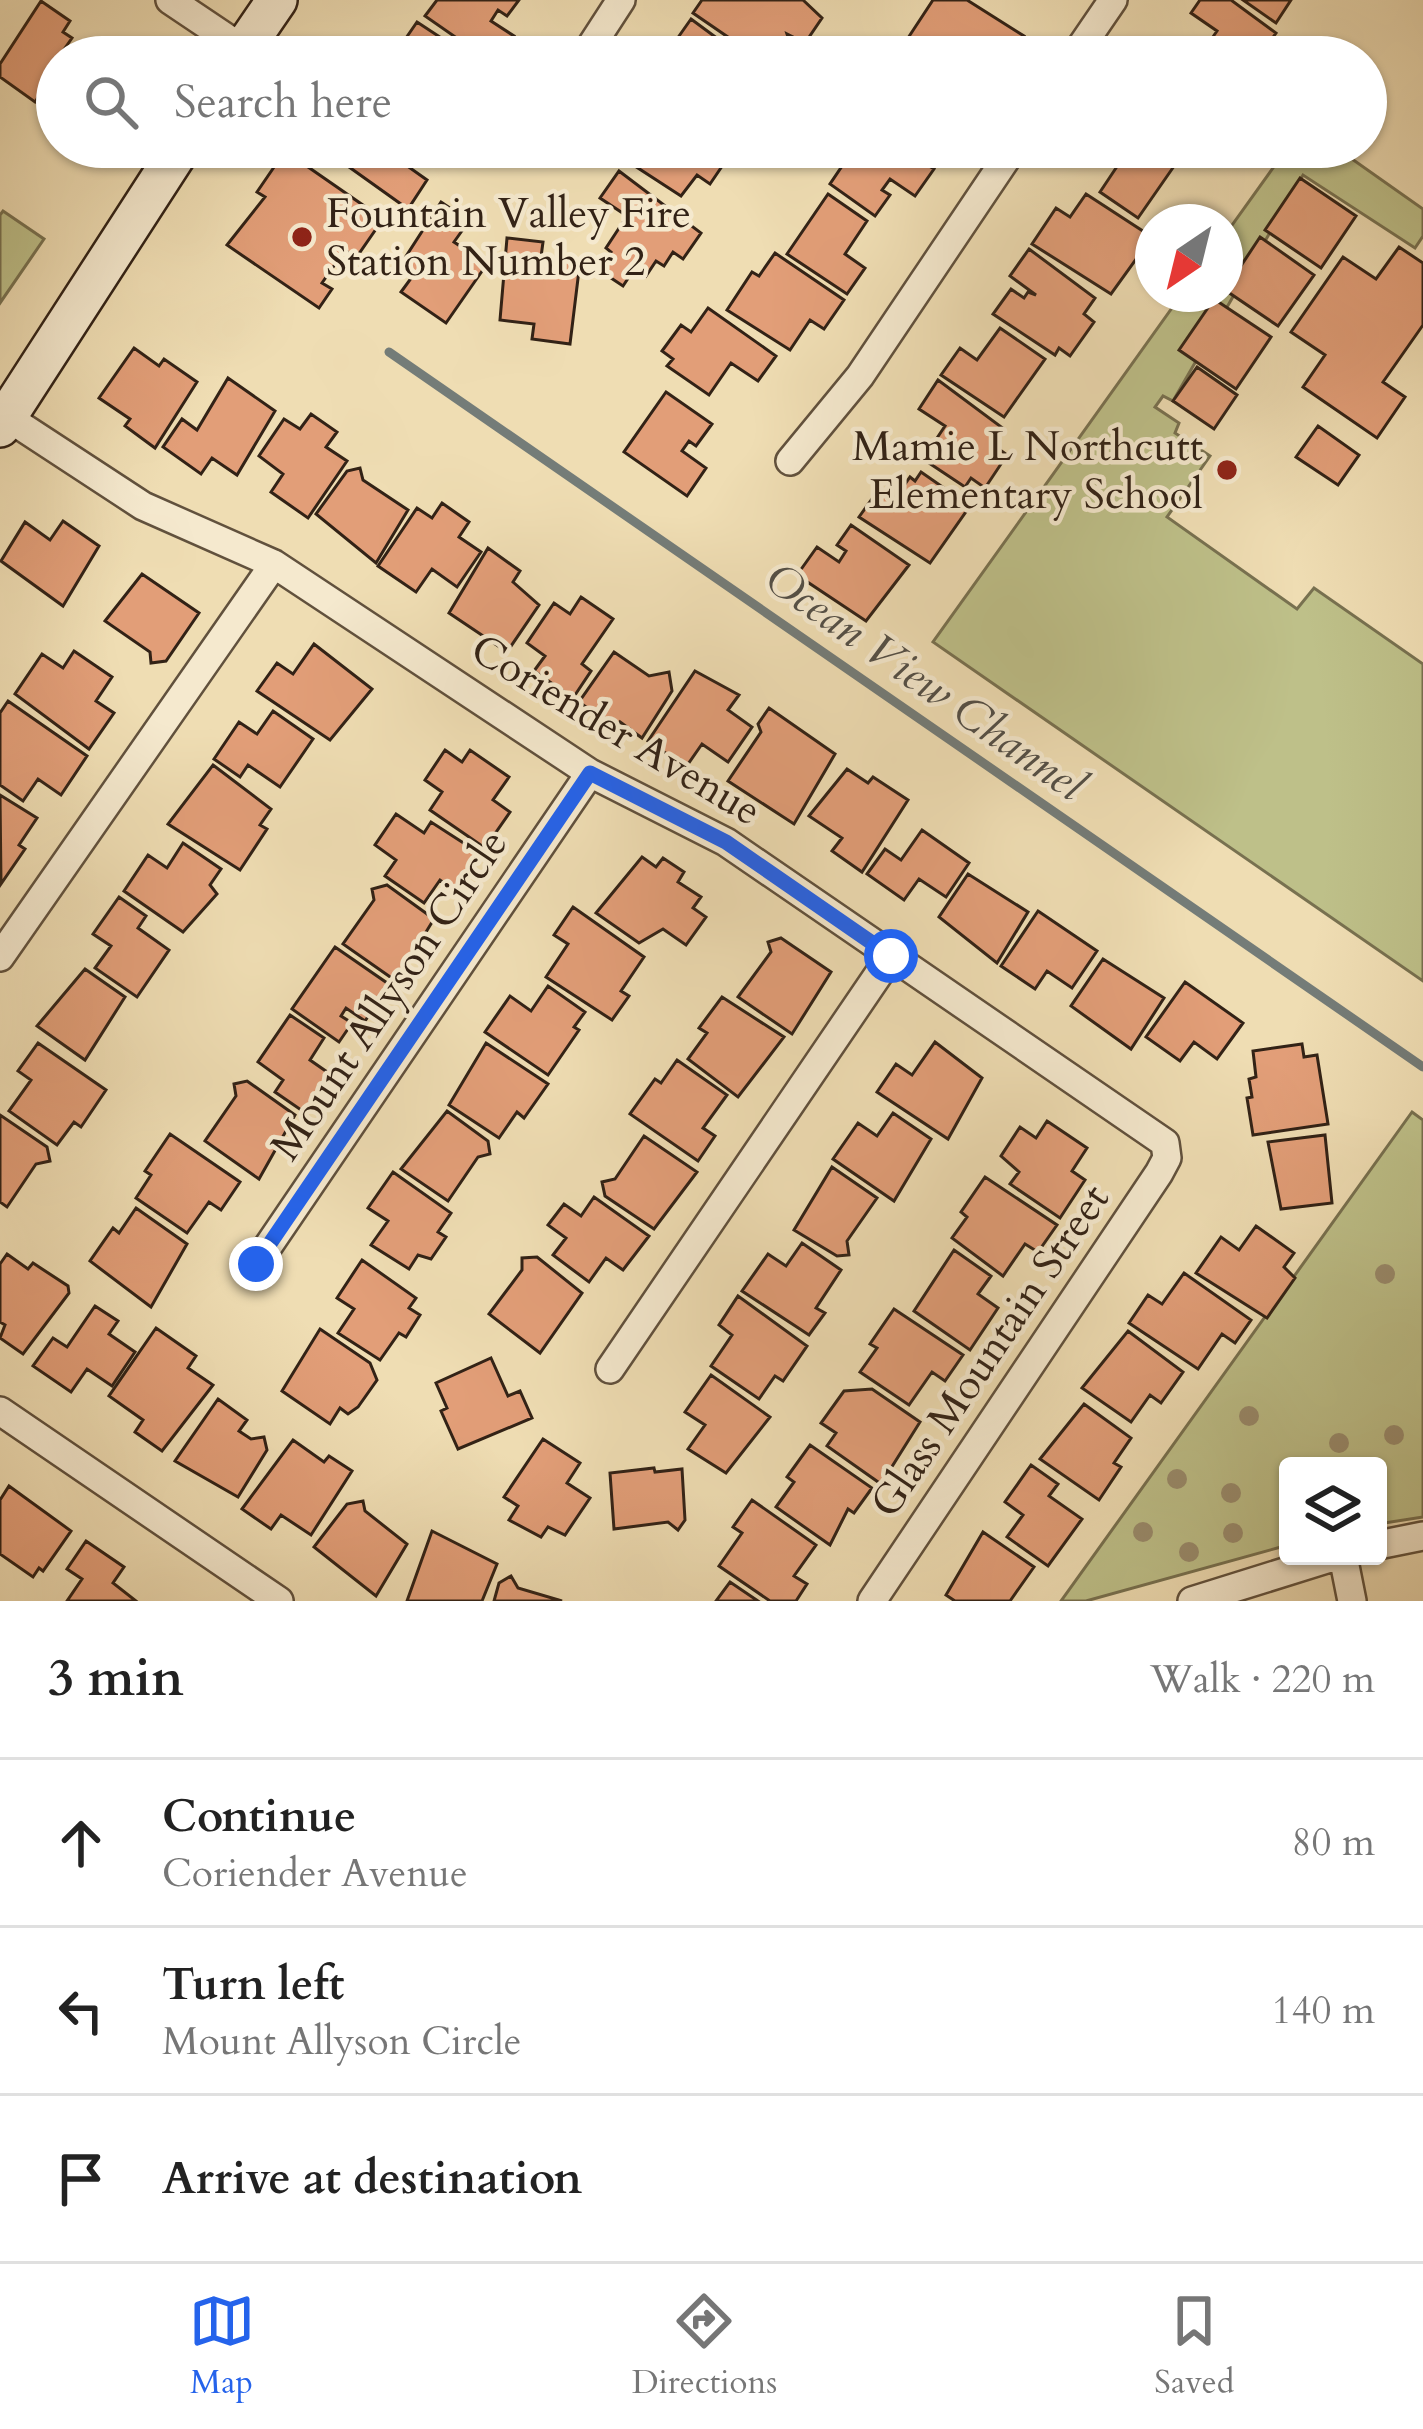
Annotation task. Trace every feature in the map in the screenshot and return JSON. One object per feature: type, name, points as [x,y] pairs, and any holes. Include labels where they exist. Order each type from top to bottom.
[{"type":"street","points":[[170,0],[218,36]]},
{"type":"street","points":[[253,36],[278,0]]},
{"type":"street","points":[[598,36],[621,0]]},
{"type":"street","points":[[1089,36],[1113,0]]},
{"type":"street","points":[[3,422],[167,168]]},
{"type":"street","points":[[790,460],[860,376],[1000,168]]},
{"type":"street","name":"Coriender Avenue","points":[[3,422],[143,506],[274,564],[590,773],[726,842],[1165,1144]]},
{"type":"street","points":[[0,957],[274,564]]},
{"type":"street","name":"Mount Allyson Circle","points":[[256,1264],[590,773]]},
{"type":"street","points":[[610,1369],[891,956]]},
{"type":"street","name":"Glass Mountain Street","points":[[872,1601],[1159,1174],[1167,1158],[1165,1144]]},
{"type":"street","points":[[1,1415],[275,1600]]},
{"type":"street","points":[[1387,1543],[1423,1536]]},
{"type":"street","points":[[1192,1601],[1310,1565]]},
{"type":"street","points":[[1342,1565],[1352,1601]]},
{"type":"green space","points":[[1273,168],[1365,168],[1423,209],[1423,236],[1415,248],[1303,175],[1243,279],[1243,210]]},
{"type":"green space","points":[[3,211],[44,239],[0,303],[0,215]]},
{"type":"green space","points":[[1169,312],[1224,312],[1173,401],[1163,396],[1155,407],[1179,423],[1175,433],[1210,456],[1167,517],[1297,609],[1314,588],[1423,664],[1423,981],[933,642]]},
{"type":"green space","points":[[1412,1112],[1423,1120],[1423,1517],[1387,1523],[1387,1457],[1279,1457],[1279,1547],[1086,1601],[1061,1601]]},
{"type":"building","points":[[437,0],[519,0],[507,16],[498,10],[491,21],[514,36],[454,36],[425,16]]},
{"type":"building","points":[[702,0],[803,0],[822,18],[810,36],[726,36],[693,13]]},
{"type":"building","points":[[933,0],[967,0],[1024,36],[909,36]]},
{"type":"building","points":[[1200,0],[1231,0],[1276,33],[1214,36],[1217,31],[1191,13]]},
{"type":"building","points":[[1243,0],[1291,0],[1276,23]]},
{"type":"building","points":[[41,1],[70,21],[63,32],[69,36],[36,36],[35,102],[0,77],[0,64]]},
{"type":"building","points":[[691,19],[714,36],[679,36]]},
{"type":"building","points":[[417,22],[438,36],[407,36]]},
{"type":"building","name":"Fountain Valley Fire Station Number 2","points":[[273,168],[310,168],[383,219],[356,258],[345,250],[322,283],[332,289],[319,308],[227,245],[265,197],[257,192]]},
{"type":"building","points":[[350,168],[410,168],[427,180],[408,209]]},
{"type":"building","points":[[638,168],[721,168],[710,184],[697,175],[681,196]]},
{"type":"building","points":[[841,168],[934,169],[915,196],[890,179],[882,190],[890,195],[875,216],[830,184]]},
{"type":"building","points":[[1116,168],[1173,168],[1148,204],[1135,204],[1135,216],[1100,192]]},
{"type":"building","points":[[619,171],[701,233],[683,259],[673,252],[664,266],[656,261],[646,276],[635,268],[623,286],[599,270],[611,252],[606,248],[627,216],[600,198]]},
{"type":"building","points":[[1300,178],[1356,216],[1321,268],[1265,230]]},
{"type":"building","points":[[828,194],[867,221],[845,254],[865,268],[847,294],[787,254]]},
{"type":"building","points":[[1086,194],[1135,226],[1135,261],[1111,294],[1032,244],[1056,208],[1070,217]]},
{"type":"building","points":[[441,202],[469,221],[454,242],[487,264],[446,323],[401,292],[415,273],[401,264]]},
{"type":"building","points":[[1260,237],[1314,275],[1278,326],[1243,302],[1243,263]]},
{"type":"building","points":[[507,238],[543,242],[541,257],[580,262],[570,344],[532,339],[534,324],[500,320]]},
{"type":"building","points":[[1399,247],[1423,263],[1423,325],[1383,382],[1405,397],[1377,438],[1303,387],[1325,355],[1291,332],[1343,257],[1376,279]]},
{"type":"building","points":[[1029,249],[1095,298],[1084,314],[1094,322],[1070,356],[1059,348],[1055,355],[993,314],[1011,289],[1024,298],[1028,292],[1036,295],[1010,276]]},
{"type":"building","points":[[775,253],[844,300],[824,329],[810,320],[790,350],[727,310],[752,272],[759,276]]},
{"type":"building","points":[[708,308],[776,356],[758,381],[731,363],[709,395],[667,366],[673,359],[662,351],[681,325],[691,332]]},
{"type":"building","points":[[1205,312],[1234,312],[1271,337],[1236,389],[1179,350]]},
{"type":"building","points":[[1000,328],[1045,359],[1004,417],[941,375],[960,348],[977,360]]},
{"type":"building","points":[[134,348],[159,366],[164,359],[197,382],[155,448],[125,426],[130,419],[99,398]]},
{"type":"building","points":[[1197,367],[1237,395],[1214,429],[1173,401]]},
{"type":"building","points":[[228,378],[275,411],[237,475],[212,458],[201,474],[163,447],[182,419],[197,430]]},
{"type":"building","points":[[938,380],[1004,429],[993,445],[1007,455],[985,488],[971,478],[965,487],[923,459],[945,426],[919,409]]},
{"type":"building","points":[[666,392],[712,424],[696,446],[689,441],[682,451],[706,468],[687,496],[624,452]]},
{"type":"building","points":[[311,414],[337,432],[326,447],[347,461],[308,518],[271,492],[283,474],[259,456],[284,419],[300,429]]},
{"type":"building","points":[[1318,426],[1359,455],[1338,485],[1296,457]]},
{"type":"building","points":[[360,468],[363,480],[408,510],[376,563],[316,514],[347,471]]},
{"type":"building","points":[[921,472],[970,506],[930,563],[859,517],[879,489],[898,503],[896,497],[910,477],[915,481]]},
{"type":"building","points":[[442,503],[469,522],[459,537],[481,552],[457,587],[432,569],[416,592],[378,566],[417,508],[432,518]]},
{"type":"building","points":[[63,521],[99,546],[63,606],[1,561],[25,522],[50,540]]},
{"type":"building","points":[[851,525],[909,565],[866,621],[797,575],[817,547],[839,562],[846,551],[837,545]]},
{"type":"building","points":[[488,548],[520,571],[513,582],[539,605],[507,652],[449,613]]},
{"type":"building","points":[[142,574],[199,613],[166,661],[151,663],[150,652],[105,621]]},
{"type":"building","points":[[581,597],[613,619],[582,664],[591,671],[573,698],[534,671],[545,656],[527,643],[554,603],[570,614]]},
{"type":"building","points":[[314,644],[372,689],[330,740],[257,691],[277,663],[293,674]]},
{"type":"building","points":[[74,651],[112,677],[96,701],[114,713],[89,749],[15,694],[42,654],[63,668]]},
{"type":"building","points":[[614,652],[649,676],[669,672],[672,691],[642,738],[620,722],[616,728],[579,702]]},
{"type":"building","points":[[695,671],[739,695],[728,710],[752,727],[728,762],[702,744],[686,767],[648,741]]},
{"type":"building","points":[[8,701],[87,756],[61,795],[38,779],[23,801],[0,785],[0,713]]},
{"type":"building","points":[[769,708],[835,754],[794,824],[728,781],[761,732],[758,724]]},
{"type":"building","points":[[273,711],[313,739],[280,787],[248,765],[240,777],[214,759],[239,722],[257,734]]},
{"type":"building","points":[[445,750],[462,762],[470,750],[509,777],[493,800],[510,812],[485,848],[430,810],[442,792],[425,780]]},
{"type":"building","points":[[213,765],[271,809],[260,825],[267,829],[240,870],[168,824]]},
{"type":"building","points":[[847,769],[868,783],[873,777],[908,800],[862,872],[832,851],[842,838],[809,816]]},
{"type":"building","points":[[0,795],[37,818],[19,845],[25,849],[1,884]]},
{"type":"building","points":[[396,814],[424,833],[431,822],[479,853],[454,890],[440,880],[424,903],[385,876],[396,860],[375,845]]},
{"type":"building","points":[[922,830],[969,863],[946,897],[919,879],[904,900],[867,874],[885,849],[901,860]]},
{"type":"building","points":[[183,843],[221,869],[210,885],[217,894],[183,932],[124,891],[148,855],[167,868]]},
{"type":"building","points":[[642,857],[656,867],[663,858],[684,872],[678,882],[701,897],[693,908],[706,917],[686,945],[663,929],[639,943],[596,913]]},
{"type":"building","points":[[968,874],[1028,912],[997,963],[939,917]]},
{"type":"building","points":[[387,885],[434,919],[396,981],[343,944],[374,900],[372,889]]},
{"type":"building","points":[[119,897],[146,916],[138,928],[169,950],[137,997],[95,968],[111,946],[93,934]]},
{"type":"building","points":[[573,907],[644,957],[621,991],[629,996],[612,1020],[546,977],[568,944],[554,935]]},
{"type":"building","points":[[1038,911],[1097,951],[1072,988],[1047,971],[1035,989],[1001,966]]},
{"type":"building","points":[[781,938],[831,972],[792,1034],[738,997],[771,952],[768,942]]},
{"type":"building","points":[[335,947],[390,985],[365,1021],[346,1008],[341,1016],[352,1023],[339,1042],[292,1009]]},
{"type":"building","points":[[1103,959],[1164,998],[1131,1049],[1071,1006]]},
{"type":"building","points":[[85,969],[125,997],[85,1060],[37,1026]]},
{"type":"building","points":[[1185,982],[1243,1023],[1217,1059],[1194,1042],[1180,1061],[1146,1037]]},
{"type":"building","points":[[548,986],[585,1012],[574,1027],[579,1030],[548,1075],[485,1032],[510,996],[531,1011]]},
{"type":"building","points":[[722,997],[784,1037],[738,1097],[688,1059],[707,1033],[699,1028]]},
{"type":"building","points":[[290,1015],[324,1038],[310,1060],[330,1074],[304,1112],[275,1092],[283,1080],[258,1062]]},
{"type":"building","points":[[935,1042],[982,1078],[948,1139],[877,1092],[896,1064],[912,1075]]},
{"type":"building","points":[[38,1043],[106,1090],[81,1127],[74,1122],[57,1145],[9,1111],[31,1080],[18,1071]]},
{"type":"building","points":[[486,1043],[548,1084],[524,1118],[517,1112],[499,1138],[449,1105]]},
{"type":"building","points":[[1302,1044],[1304,1057],[1317,1055],[1328,1124],[1253,1135],[1247,1098],[1252,1097],[1249,1079],[1256,1077],[1253,1051]]},
{"type":"building","points":[[677,1060],[727,1095],[703,1128],[715,1136],[698,1161],[630,1114],[655,1079],[661,1083]]},
{"type":"building","points":[[247,1081],[295,1115],[259,1179],[205,1141],[236,1096],[234,1084]]},
{"type":"building","points":[[447,1111],[488,1141],[490,1154],[478,1157],[448,1201],[401,1169]]},
{"type":"building","points":[[893,1113],[931,1139],[894,1201],[833,1159],[858,1123],[877,1136]]},
{"type":"building","points":[[0,1115],[47,1147],[50,1161],[36,1164],[7,1207],[0,1202]]},
{"type":"building","points":[[1047,1121],[1087,1148],[1072,1171],[1085,1180],[1060,1218],[1010,1184],[1019,1172],[1001,1156],[1020,1127],[1036,1138]]},
{"type":"building","points":[[170,1134],[240,1182],[221,1210],[209,1202],[187,1233],[136,1198],[151,1175],[145,1171]]},
{"type":"building","points":[[1325,1135],[1332,1203],[1281,1209],[1268,1142]]},
{"type":"building","points":[[644,1136],[697,1172],[654,1229],[605,1196],[602,1182],[615,1179]]},
{"type":"building","points":[[832,1167],[877,1198],[847,1241],[849,1255],[837,1256],[794,1230]]},
{"type":"building","points":[[393,1172],[451,1213],[438,1232],[446,1237],[431,1259],[418,1255],[409,1269],[371,1245],[388,1221],[368,1208]]},
{"type":"building","points":[[985,1177],[1057,1225],[1038,1252],[1025,1244],[1003,1276],[952,1238],[967,1217],[961,1212]]},
{"type":"building","points":[[594,1197],[649,1236],[623,1270],[606,1258],[589,1282],[553,1255],[566,1238],[548,1225],[564,1204],[581,1216]]},
{"type":"building","points":[[136,1208],[187,1244],[151,1307],[90,1261],[113,1228],[119,1233]]},
{"type":"building","points":[[1256,1226],[1294,1253],[1284,1267],[1295,1278],[1267,1318],[1196,1273],[1221,1237],[1239,1250]]},
{"type":"building","points":[[802,1243],[841,1270],[816,1308],[825,1313],[809,1335],[742,1291],[768,1254],[786,1266]]},
{"type":"building","points":[[954,1250],[991,1276],[978,1294],[998,1308],[970,1350],[914,1311]]},
{"type":"building","points":[[7,1254],[28,1269],[33,1263],[68,1286],[69,1293],[23,1354],[0,1338],[5,1325],[0,1322],[0,1264]]},
{"type":"building","points":[[537,1257],[582,1293],[540,1353],[489,1314],[522,1270],[522,1258]]},
{"type":"building","points":[[362,1260],[416,1298],[409,1308],[420,1315],[406,1337],[399,1333],[380,1360],[338,1333],[354,1309],[337,1298]]},
{"type":"building","points":[[1184,1273],[1251,1320],[1235,1343],[1222,1334],[1198,1369],[1129,1323],[1148,1295],[1162,1304]]},
{"type":"building","points":[[738,1296],[807,1346],[783,1381],[775,1376],[759,1399],[711,1366],[732,1335],[719,1325]]},
{"type":"building","points":[[95,1306],[118,1321],[109,1334],[135,1352],[112,1386],[87,1369],[71,1392],[33,1366],[53,1338],[67,1347]]},
{"type":"building","points":[[894,1309],[963,1355],[945,1381],[932,1372],[909,1405],[860,1372],[877,1348],[870,1344]]},
{"type":"building","points":[[156,1328],[196,1356],[188,1368],[213,1385],[162,1451],[135,1432],[143,1420],[109,1396]]},
{"type":"building","points":[[320,1329],[370,1363],[377,1380],[358,1407],[348,1414],[340,1408],[330,1424],[282,1391]]},
{"type":"building","points":[[1128,1331],[1183,1372],[1161,1403],[1150,1395],[1131,1422],[1082,1388]]},
{"type":"building","points":[[491,1358],[508,1396],[520,1391],[532,1418],[458,1449],[441,1411],[447,1408],[436,1383]]},
{"type":"building","points":[[711,1375],[770,1417],[726,1473],[688,1449],[705,1425],[685,1412]]},
{"type":"building","points":[[872,1389],[920,1422],[881,1484],[827,1446],[836,1433],[821,1423],[844,1391]]},
{"type":"building","points":[[218,1399],[247,1420],[239,1431],[251,1439],[264,1437],[267,1450],[238,1497],[175,1461]]},
{"type":"building","points":[[1084,1404],[1131,1438],[1114,1463],[1121,1467],[1099,1500],[1040,1459]]},
{"type":"building","points":[[543,1439],[580,1463],[567,1483],[590,1498],[565,1535],[548,1527],[541,1537],[509,1520],[518,1506],[504,1497]]},
{"type":"building","points":[[293,1440],[324,1462],[329,1456],[352,1471],[311,1535],[281,1515],[271,1529],[242,1509]]},
{"type":"building","points":[[810,1445],[872,1488],[854,1513],[848,1509],[830,1545],[776,1507],[794,1482],[787,1477]]},
{"type":"building","points":[[1031,1465],[1058,1484],[1049,1496],[1082,1519],[1048,1566],[1007,1537],[1023,1515],[1005,1502]]},
{"type":"building","points":[[654,1468],[655,1472],[682,1469],[685,1520],[678,1530],[668,1522],[614,1529],[610,1473]]},
{"type":"building","points":[[9,1486],[71,1531],[43,1571],[39,1568],[33,1577],[0,1554],[0,1500]]},
{"type":"building","points":[[752,1500],[816,1545],[794,1576],[807,1584],[796,1601],[770,1601],[719,1566],[742,1533],[733,1527]]},
{"type":"building","points":[[363,1501],[365,1511],[407,1544],[376,1596],[314,1547],[347,1504]]},
{"type":"building","points":[[432,1531],[497,1564],[482,1601],[407,1601]]},
{"type":"building","points":[[983,1532],[1034,1567],[1010,1601],[955,1601],[946,1595]]},
{"type":"building","points":[[86,1541],[124,1567],[113,1583],[136,1601],[67,1601],[82,1579],[67,1569]]},
{"type":"building","points":[[511,1576],[518,1588],[562,1601],[494,1601],[499,1583]]},
{"type":"building","points":[[730,1582],[758,1601],[716,1601]]},
{"type":"waterway","name":"Ocean View Channel","points":[[389,352],[1423,1067]]},
{"type":"place","name":"Fountain Valley Fire Station Number 2","points":[[302,237]]},
{"type":"place","name":"Mamie L Northcutt Elementary School","points":[[1227,470]]},
{"type":"route","points":[[256,1264],[590,773],[726,842],[891,956]]}]
